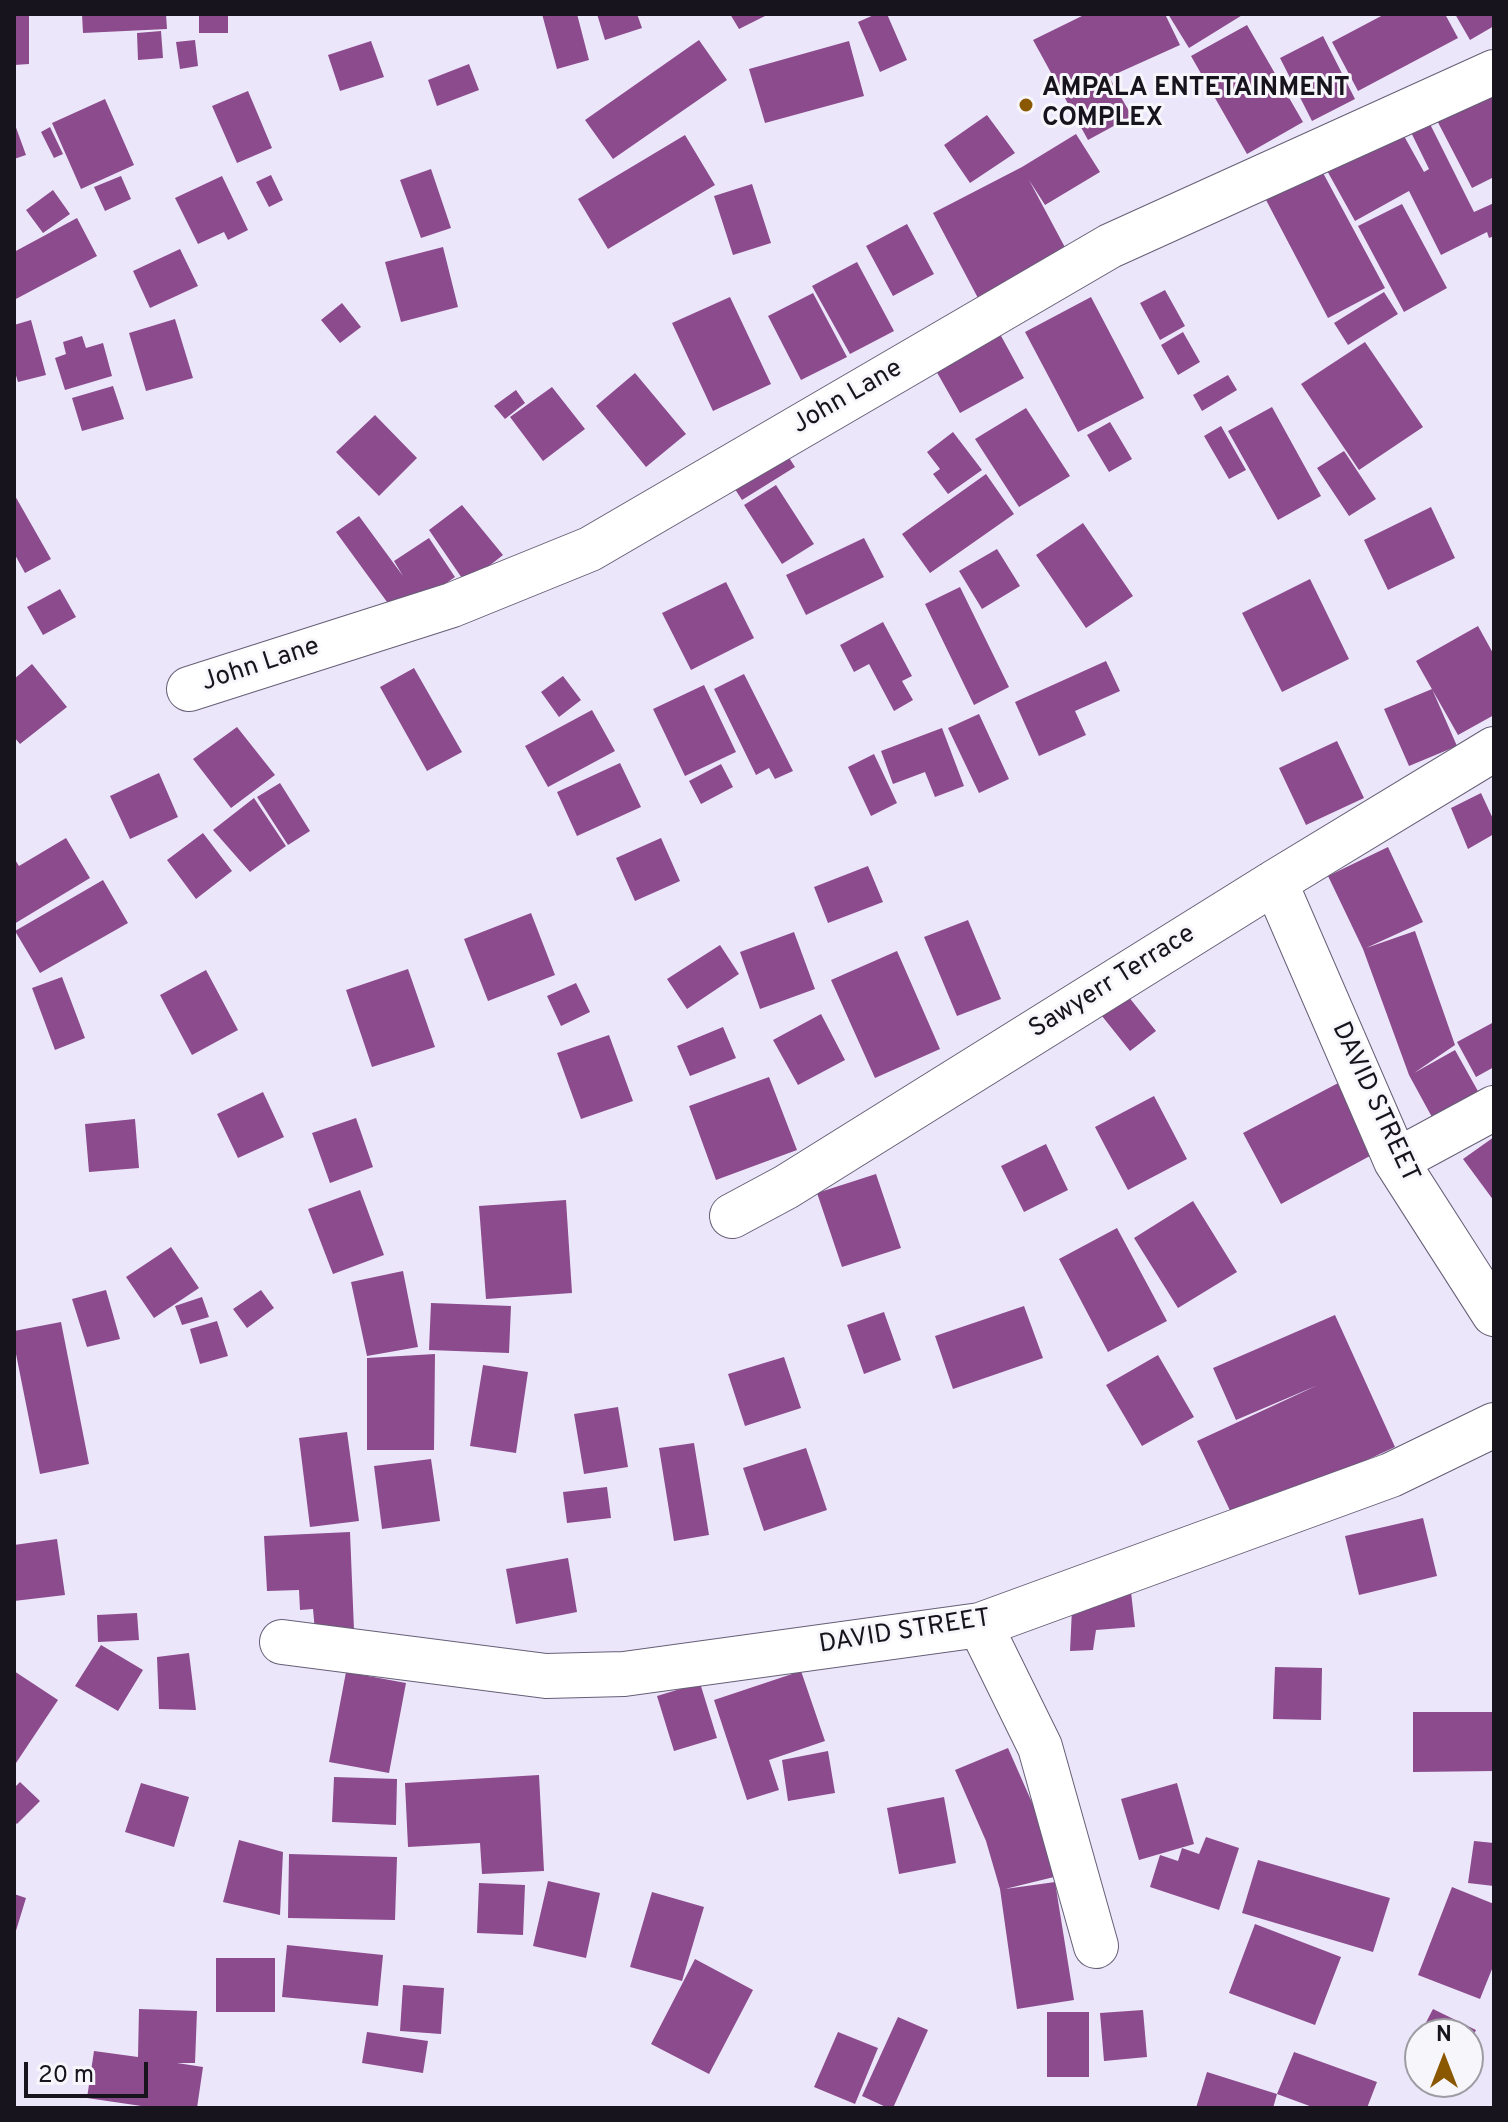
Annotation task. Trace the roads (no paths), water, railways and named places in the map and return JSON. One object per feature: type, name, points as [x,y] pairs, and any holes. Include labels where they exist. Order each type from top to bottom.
[{"type":"street","name":"John Lane","points":[[189,689],[452,605],[590,549],[1110,246],[1494,72]]},
{"type":"street","name":"Sawyerr Terrace","points":[[732,1216],[786,1187],[1494,749]]},
{"type":"street","name":"DAVID STREET","points":[[1275,882],[1396,1161],[1494,1314]]},
{"type":"street","points":[[1396,1161],[1494,1108]]},
{"type":"street","name":"DAVID STREET","points":[[282,1642],[546,1676],[624,1674],[980,1625],[1391,1475],[1494,1425]]},
{"type":"street","points":[[980,1625],[1040,1747],[1096,1946]]},
{"type":"place","name":"AMPALA ENTETAINMENT COMPLEX","points":[[1026,105]]}]
